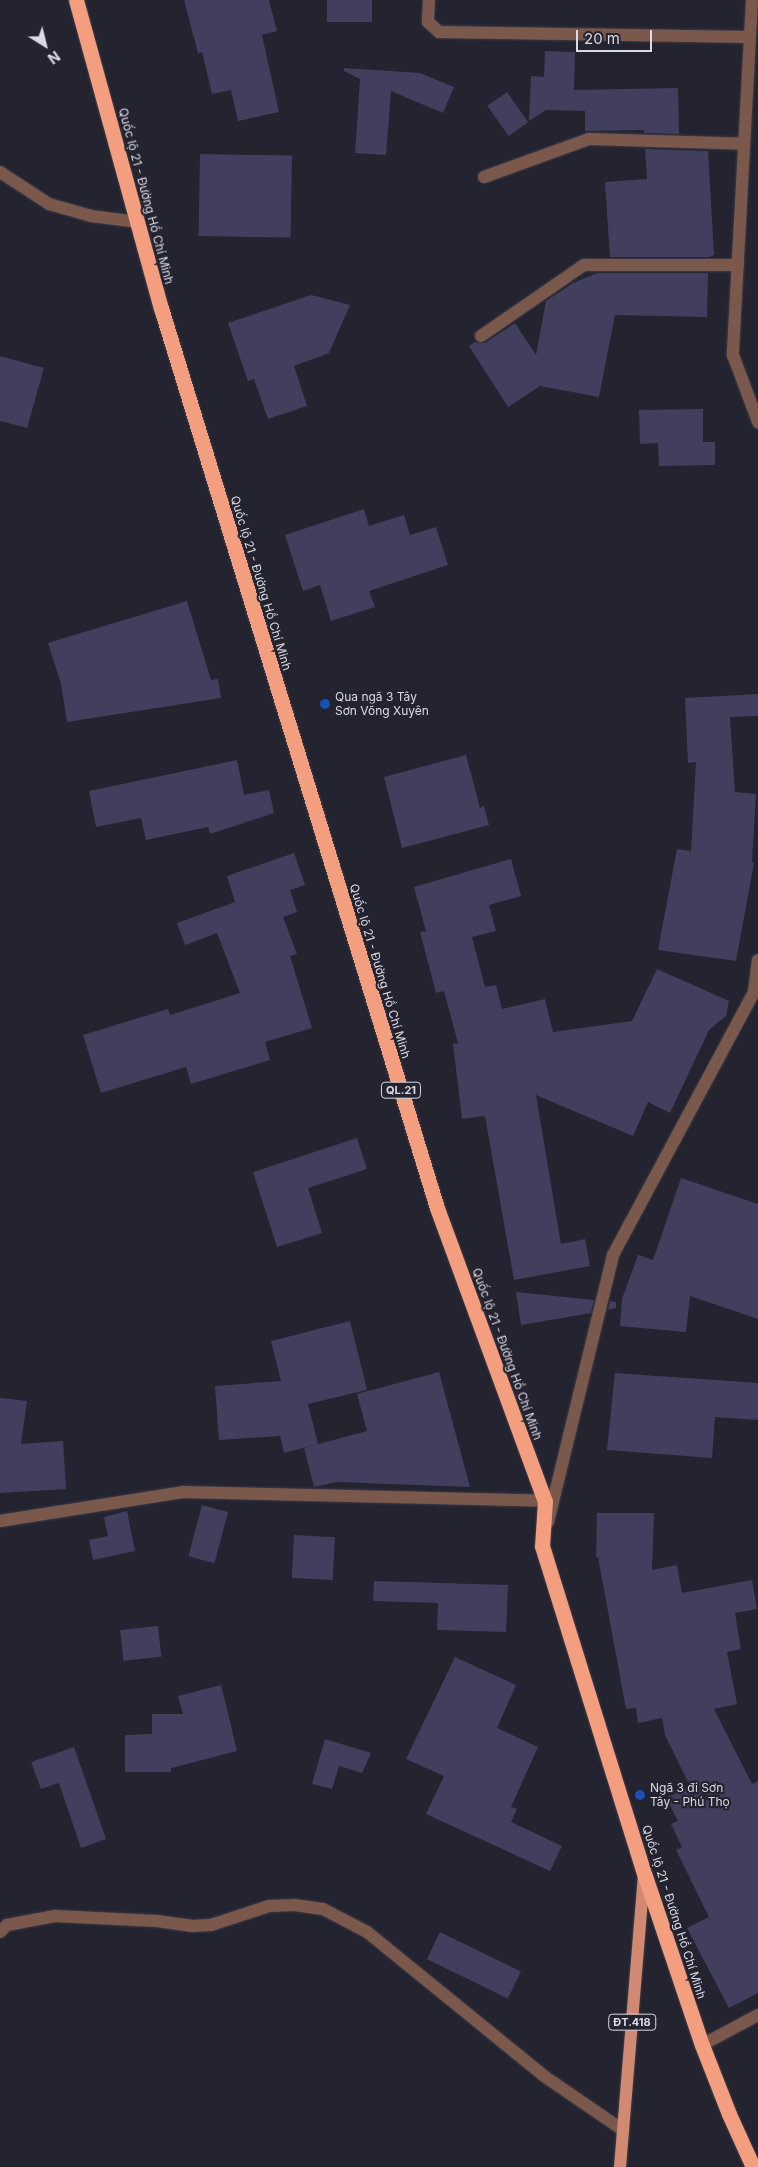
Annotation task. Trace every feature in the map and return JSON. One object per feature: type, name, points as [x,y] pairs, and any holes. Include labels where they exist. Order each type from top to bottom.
[{"type":"highway","name":"Quốc lộ 21 - Đường Hồ Chí Minh","points":[[76,0],[161,308],[437,1208],[545,1501],[542,1546],[645,1876],[702,2045],[729,2114],[753,2167]]},
{"type":"main road","name":"ĐT.418","points":[[620,2167],[645,1876]]},
{"type":"street","points":[[429,0],[428,22],[439,32],[750,37]]},
{"type":"street","points":[[752,0],[733,356],[758,422]]},
{"type":"street","points":[[484,177],[589,139],[744,144]]},
{"type":"street","points":[[0,172],[50,204],[90,216],[137,222]]},
{"type":"street","points":[[481,336],[584,265],[738,265]]},
{"type":"street","points":[[542,1546],[613,1255],[754,992],[758,960]]},
{"type":"street","points":[[0,1521],[183,1492],[545,1501]]},
{"type":"street","points":[[0,1932],[7,1925],[56,1916],[157,1920],[191,1926],[212,1924],[269,1906],[294,1905],[323,1909],[367,1932],[544,2076],[623,2130]]},
{"type":"street","points":[[702,2045],[758,2015]]},
{"type":"building","points":[[184,0],[269,0],[277,31],[262,35],[279,112],[238,121],[231,90],[212,94],[202,52],[198,53]]},
{"type":"building","points":[[327,0],[372,0],[372,22],[327,22]]},
{"type":"building","points":[[545,51],[575,52],[574,90],[678,88],[679,134],[644,133],[644,130],[585,131],[585,111],[546,110],[529,121],[531,76],[544,77]]},
{"type":"building","points":[[344,68],[420,73],[454,87],[443,113],[391,91],[386,155],[355,153],[360,79],[344,71]]},
{"type":"building","points":[[507,92],[528,122],[509,136],[487,106]]},
{"type":"building","points":[[645,149],[708,151],[714,255],[709,257],[610,257],[605,182],[647,179]]},
{"type":"building","points":[[200,154],[292,156],[291,238],[199,236]]},
{"type":"building","points":[[597,273],[708,273],[707,317],[615,315],[599,397],[540,386],[508,407],[469,346],[475,342],[485,343],[515,323],[536,355],[546,301],[573,283]]},
{"type":"building","points":[[311,295],[350,305],[329,353],[294,366],[307,406],[268,419],[254,379],[248,381],[228,323]]},
{"type":"building","points":[[0,356],[44,368],[27,428],[0,421]]},
{"type":"building","points":[[703,409],[703,442],[715,442],[715,465],[659,466],[658,443],[640,444],[639,410]]},
{"type":"building","points":[[364,509],[369,526],[404,515],[410,535],[436,527],[448,565],[369,591],[375,607],[331,621],[320,585],[303,591],[285,535]]},
{"type":"building","points":[[187,601],[211,680],[218,679],[221,698],[67,722],[61,684],[48,643]]},
{"type":"building","points":[[758,694],[758,716],[730,717],[735,792],[756,794],[752,862],[754,863],[736,961],[658,950],[677,849],[691,851],[696,762],[688,763],[685,698]]},
{"type":"building","points":[[466,755],[480,808],[484,806],[489,825],[402,848],[384,777]]},
{"type":"building","points":[[237,760],[244,795],[269,790],[274,813],[210,834],[208,827],[146,840],[141,818],[96,827],[89,791]]},
{"type":"building","points":[[294,853],[305,885],[290,890],[297,912],[283,917],[297,954],[290,956],[312,1028],[265,1042],[270,1060],[191,1084],[186,1067],[101,1093],[83,1035],[168,1009],[170,1015],[240,993],[217,933],[185,945],[177,923],[235,902],[227,876]]},
{"type":"building","points":[[511,859],[521,896],[489,905],[496,931],[472,937],[485,987],[496,985],[502,1009],[545,999],[553,1032],[632,1021],[657,969],[729,1001],[726,1016],[709,1030],[670,1113],[648,1102],[633,1136],[536,1095],[561,1244],[585,1239],[590,1266],[514,1280],[485,1116],[462,1119],[453,1044],[458,1043],[444,991],[436,993],[420,932],[426,931],[414,887]]},
{"type":"building","points":[[357,1138],[367,1169],[308,1188],[322,1233],[277,1247],[253,1172]]},
{"type":"building","points":[[681,1178],[758,1204],[758,1319],[690,1296],[686,1332],[620,1326],[622,1299],[638,1255],[653,1260]]},
{"type":"building","points":[[516,1292],[594,1300],[591,1313],[521,1325]]},
{"type":"building","points":[[610,1301],[616,1302],[616,1308],[608,1310]]},
{"type":"building","points":[[350,1321],[367,1390],[308,1404],[318,1444],[284,1453],[280,1436],[219,1440],[215,1386],[281,1381],[271,1341]]},
{"type":"building","points":[[439,1372],[470,1487],[337,1482],[314,1487],[304,1448],[367,1431],[357,1394]]},
{"type":"building","points":[[615,1373],[758,1383],[758,1420],[715,1417],[712,1458],[607,1450]]},
{"type":"building","points":[[0,1398],[27,1401],[21,1444],[63,1441],[66,1489],[0,1493]]},
{"type":"building","points":[[202,1505],[228,1512],[214,1563],[188,1556]]},
{"type":"building","points":[[127,1511],[135,1551],[93,1560],[89,1540],[108,1536],[104,1517]]},
{"type":"building","points":[[597,1513],[654,1513],[652,1570],[677,1565],[682,1593],[752,1580],[757,1609],[735,1613],[741,1649],[727,1652],[737,1704],[714,1709],[752,1784],[758,1781],[758,1993],[729,2008],[687,1928],[709,1917],[676,1850],[682,1847],[671,1824],[678,1821],[666,1798],[690,1786],[665,1735],[662,1718],[638,1723],[636,1708],[626,1709],[598,1557],[596,1557]]},
{"type":"building","points":[[294,1535],[335,1537],[333,1580],[292,1578]]},
{"type":"building","points":[[374,1581],[508,1585],[506,1632],[437,1630],[438,1603],[373,1601]]},
{"type":"building","points":[[158,1626],[161,1657],[123,1661],[120,1630]]},
{"type":"building","points":[[455,1657],[516,1685],[497,1728],[538,1747],[511,1807],[517,1809],[511,1822],[562,1846],[550,1871],[426,1814],[444,1776],[406,1759]]},
{"type":"building","points":[[221,1685],[237,1751],[171,1768],[171,1772],[125,1772],[125,1735],[152,1734],[152,1714],[183,1714],[178,1696]]},
{"type":"building","points":[[325,1739],[371,1753],[362,1773],[339,1766],[332,1789],[312,1784]]},
{"type":"building","points":[[74,1747],[106,1839],[81,1848],[59,1783],[41,1789],[31,1762]]},
{"type":"building","points":[[440,1932],[521,1971],[508,1998],[427,1959]]},
{"type":"place","name":"Qua ngã 3 Tây Sơn Võng Xuyên","points":[[325,704]]},
{"type":"place","name":"Ngã 3 đi Sơn Tây - Phú Thọ","points":[[640,1795]]}]
